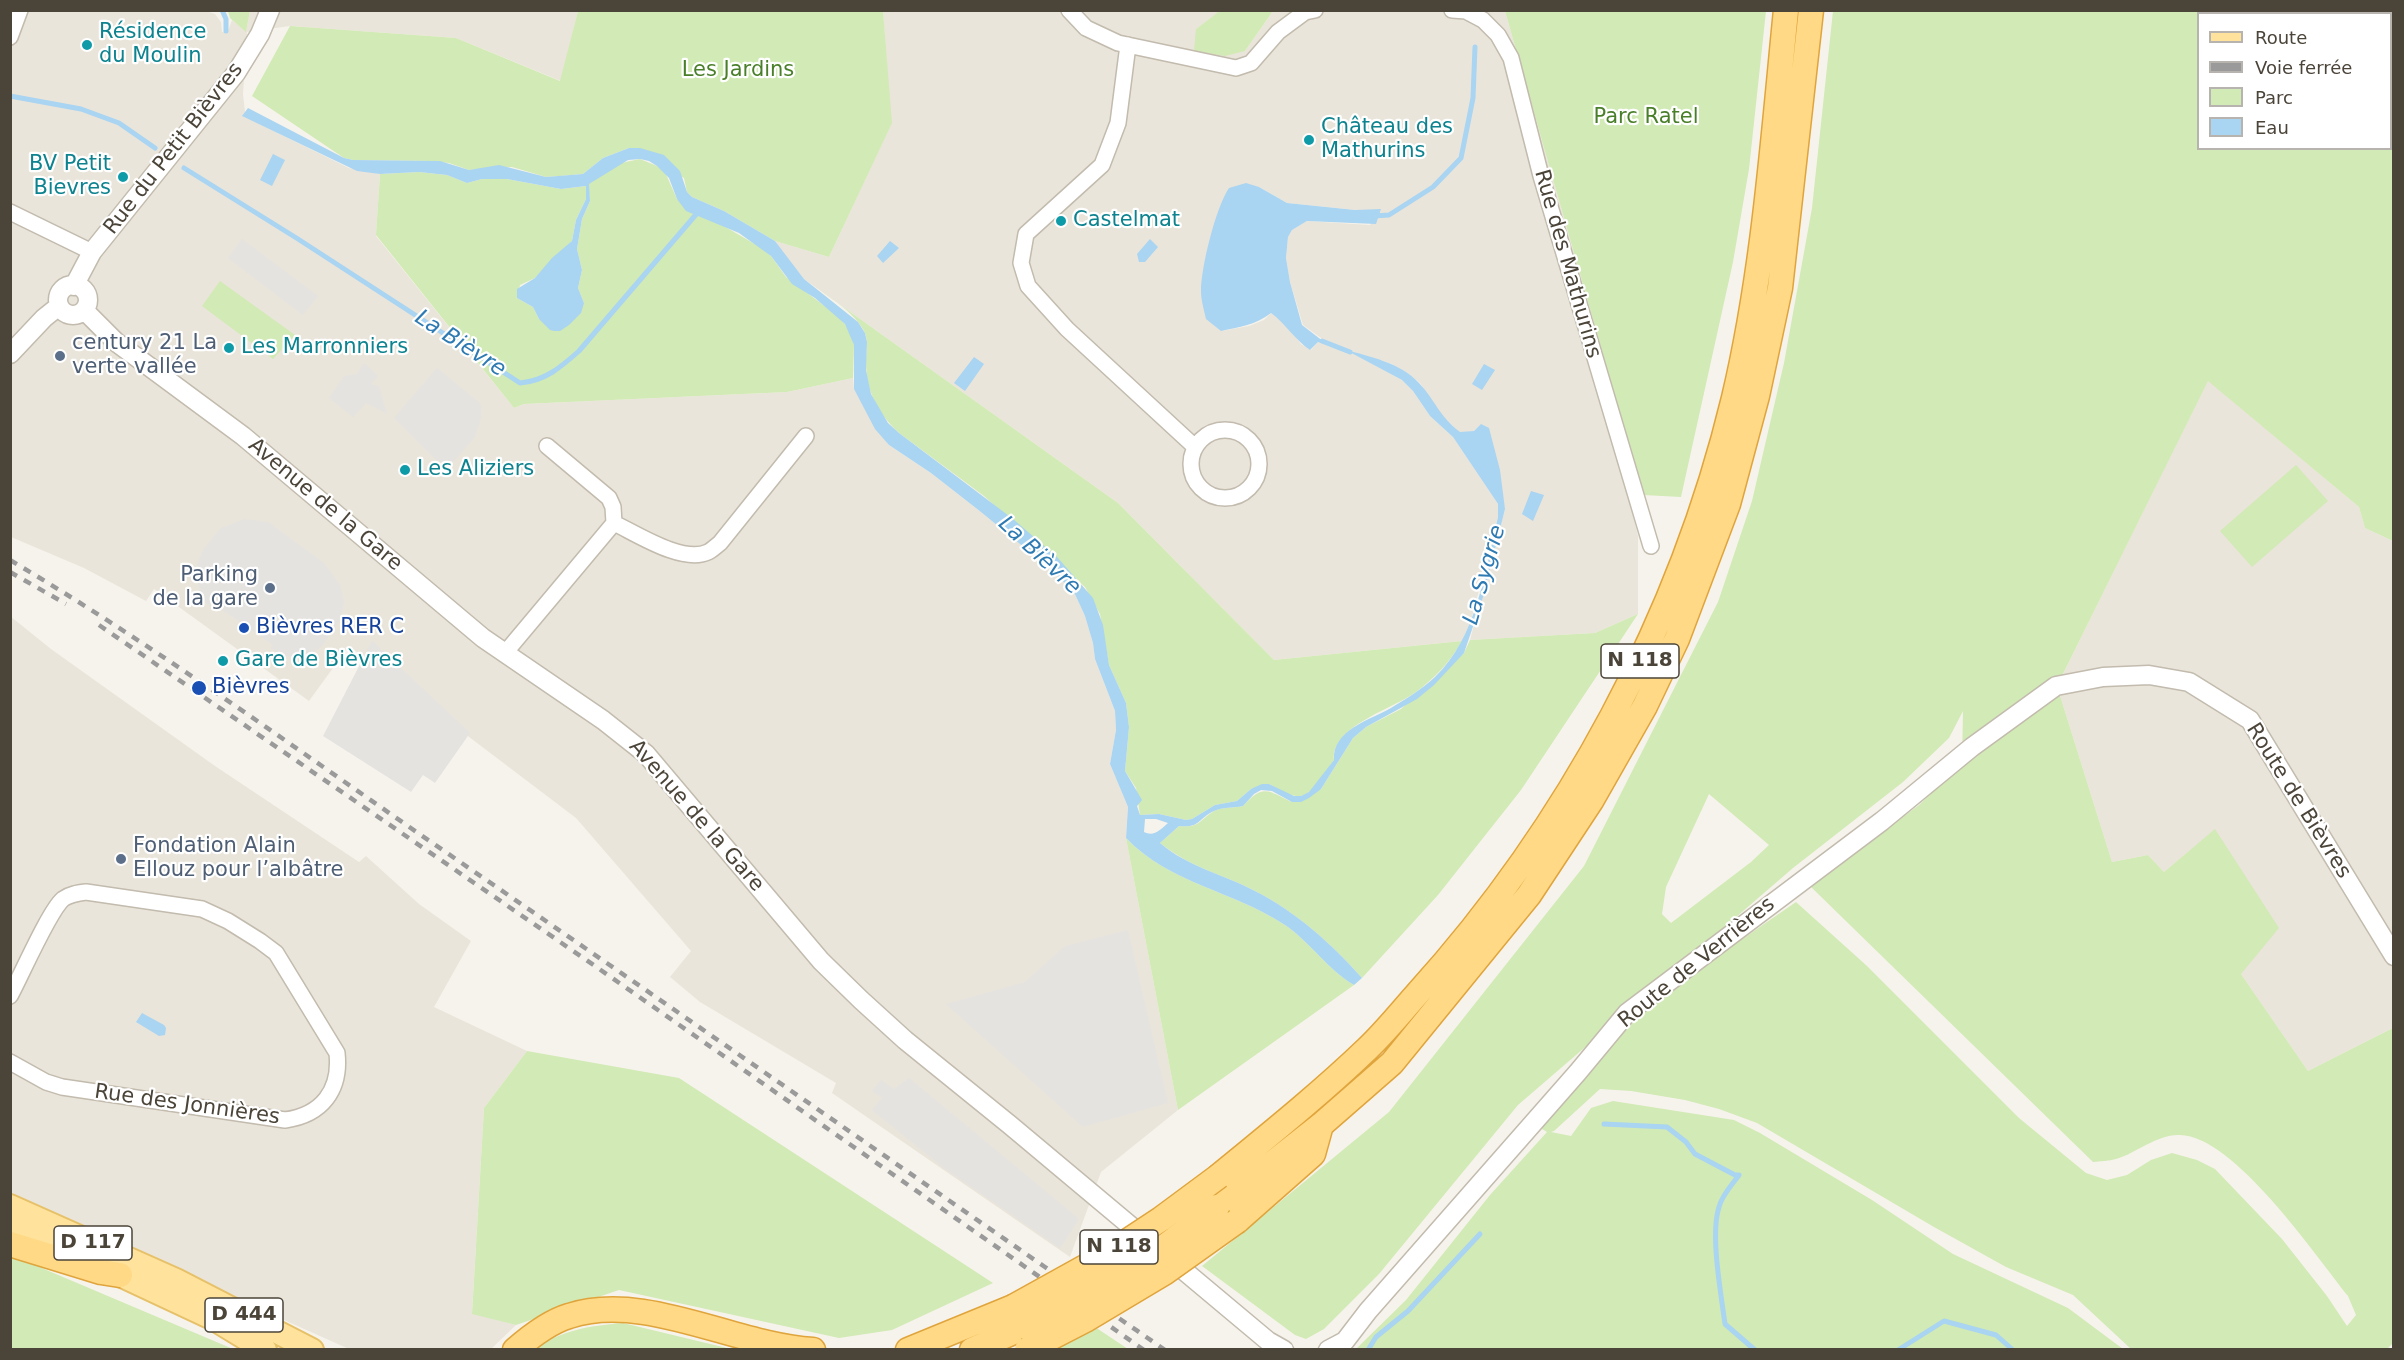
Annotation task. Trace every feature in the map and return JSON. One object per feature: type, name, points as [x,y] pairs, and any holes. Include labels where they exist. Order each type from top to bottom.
[{"type":"highway","name":"N 118","points":[[908,1350],[1022,1328],[1105,1256],[1161,1219],[1219,1176],[1313,1099],[1368,1047],[1444,964],[1532,848],[1593,750],[1644,652],[1680,568],[1702,504],[1733,399],[1756,291],[1786,10]]},
{"type":"highway","name":"N 118","points":[[972,1350],[1022,1328],[1156,1253],[1321,1125],[1392,1063],[1529,895],[1591,801],[1645,706],[1677,639],[1728,504],[1757,396],[1780,288],[1811,10]]},
{"type":"highway","points":[[1022,1328],[1087,1319],[1164,1273],[1237,1221],[1313,1154],[1321,1125]]},
{"type":"highway","points":[[10,1244],[101,1272],[120,1275]]},
{"type":"highway","points":[[515,1350],[540,1330],[569,1316],[616,1309],[650,1314],[813,1350]]},
{"type":"main road","name":"D 117","points":[[10,1206],[176,1280]]},
{"type":"main road","name":"D 117","points":[[10,1226],[62,1244],[105,1263],[120,1275],[214,1319],[265,1350]]},
{"type":"main road","name":"D 444","points":[[176,1280],[312,1350]]},
{"type":"street","points":[[10,37],[20,10]]},
{"type":"street","name":"Rue du Petit Bièvres","points":[[74,286],[92,252],[225,89],[260,34],[270,10]]},
{"type":"street","points":[[1069,10],[1086,28],[1118,43],[1236,68],[1251,63],[1278,32],[1305,12],[1315,10]]},
{"type":"street","name":"Rue des Mathurins","points":[[1452,10],[1466,11],[1483,20],[1498,35],[1511,58],[1541,176],[1651,546]]},
{"type":"street","points":[[1128,45],[1118,123],[1102,165],[1026,234],[1021,263],[1028,286],[1067,329],[1195,447]]},
{"type":"street","points":[[10,212],[92,252]]},
{"type":"street","points":[[10,354],[44,318],[59,306],[61,292],[65,288],[74,286],[83,290],[87,297],[84,310],[75,315],[66,313],[59,306]]},
{"type":"street","name":"Avenue de la Gare","points":[[84,310],[116,342],[243,436],[483,638],[625,735],[646,754],[821,961],[905,1040],[1268,1341],[1284,1350]]},
{"type":"street","points":[[1224,430],[1245,437],[1253,445],[1258,455],[1259,467],[1256,478],[1249,488],[1240,494],[1218,497],[1207,493],[1198,485],[1193,475],[1191,464],[1195,447],[1213,432],[1224,430]]},
{"type":"street","points":[[614,523],[676,552],[694,555],[708,552],[720,543],[806,436]]},
{"type":"street","points":[[505,652],[614,523],[613,507],[609,498],[547,446]]},
{"type":"street","name":"Route de Bièvres","points":[[2103,677],[2149,675],[2189,682],[2250,720],[2394,956]]},
{"type":"street","name":"Route de Verrières","points":[[1328,1350],[1345,1341],[1368,1311],[1627,1013],[1882,821],[1972,747],[2056,686],[2103,677]]},
{"type":"street","name":"Rue des Jonnières","points":[[10,996],[48,923],[63,900],[74,894],[86,892],[191,906],[228,921],[276,953],[337,1053],[338,1068],[336,1082],[315,1111],[302,1118],[285,1120],[62,1087],[46,1082],[10,1062]]},
{"type":"shaded area","points":[[11,11],[206,11],[215,14],[221,22],[222,32],[228,31],[232,20],[246,31],[250,11],[578,11],[561,81],[456,38],[290,26],[247,32],[243,94],[245,112],[243,116],[349,168],[380,174],[376,236],[514,408],[524,404],[787,392],[853,378],[854,389],[889,445],[931,473],[981,512],[1048,567],[1074,592],[1085,616],[1095,659],[1115,711],[1116,730],[1110,764],[1128,807],[1126,838],[1178,1110],[1101,1172],[1070,1257],[832,1093],[836,1083],[700,1002],[670,977],[691,951],[576,818],[349,646],[309,701],[154,589],[146,601],[84,568],[11,537]]},
{"type":"shaded area","points":[[883,11],[1221,11],[1196,29],[1245,51],[1273,11],[1505,11],[1643,495],[1630,503],[1638,536],[1638,614],[1595,633],[1470,640],[1505,509],[1481,425],[1474,431],[1460,433],[1440,414],[1420,383],[1410,375],[1392,364],[1347,350],[1402,380],[1413,391],[1430,416],[1453,437],[1498,504],[1498,517],[1471,621],[1462,641],[1274,660],[1118,503],[804,279],[778,246],[775,241],[829,257],[891,124]],"holes":[[[1259,187],[1287,203],[1355,210],[1381,210],[1370,225],[1307,221],[1292,230],[1288,237],[1286,258],[1290,282],[1303,325],[1328,343],[1318,342],[1311,350],[1301,344],[1284,322],[1271,313],[1264,320],[1249,326],[1221,331],[1205,260],[1210,243]]]},
{"type":"shaded area","points":[[242,239],[318,296],[303,315],[228,258]]},
{"type":"shaded area","points":[[364,363],[378,376],[371,384],[379,386],[387,414],[366,403],[353,417],[329,398],[344,376],[357,374]]},
{"type":"shaded area","points":[[437,368],[481,404],[481,419],[475,437],[446,470],[394,418]]},
{"type":"shaded area","points":[[2208,380],[2359,507],[2365,528],[2393,541],[2393,1028],[2308,1071],[2241,974],[2215,830],[2164,872],[2148,855],[2112,862],[2057,686]]},
{"type":"shaded area","name":"Parking de la gare","points":[[244,519],[268,522],[324,563],[340,585],[344,603],[340,620],[321,647],[310,654],[298,658],[282,655],[271,648],[273,645],[214,604],[212,607],[203,600],[197,580],[197,565],[203,550],[221,528]]},
{"type":"shaded area","points":[[10,616],[51,649],[215,766],[359,862],[366,856],[419,904],[471,941],[434,1007],[527,1051],[484,1108],[472,1313],[516,1325],[491,1349],[349,1349],[11,1198]]},
{"type":"shaded area","points":[[372,641],[470,733],[435,783],[423,775],[411,792],[323,736]]},
{"type":"shaded area","points":[[1128,930],[1168,1103],[1083,1127],[946,1004],[1025,982],[1065,946]]},
{"type":"shaded area","points":[[909,1078],[1079,1219],[1060,1248],[944,1168],[872,1110],[882,1098],[872,1091],[881,1080],[894,1089]]},
{"type":"green space","name":"Les Jardins","points":[[883,10],[892,123],[829,257],[775,241],[724,211],[692,197],[687,192],[684,178],[629,148],[603,158],[583,174],[546,177],[512,167],[469,170],[449,163],[429,161],[353,160],[344,158],[252,96],[290,26],[456,38],[560,81],[578,11]]},
{"type":"green space","points":[[1221,10],[1273,11],[1245,51],[1225,56],[1194,51],[1196,29]]},
{"type":"green space","points":[[228,11],[250,11],[246,32],[230,18]]},
{"type":"green space","name":"Parc Ratel","points":[[1505,11],[1766,11],[1749,169],[1733,262],[1681,497],[1643,495]]},
{"type":"green space","points":[[1833,11],[2393,11],[2393,541],[2365,528],[2359,507],[2208,381],[2057,686],[2112,862],[2148,855],[2164,872],[2215,829],[2279,928],[2241,974],[2308,1071],[2393,1028],[2393,1343],[2386,1350],[2131,1349],[2073,1295],[2006,1267],[1757,1123],[1685,1100],[1631,1091],[1600,1089],[1551,1132],[1571,1136],[1591,1108],[1613,1101],[1734,1120],[1872,1200],[1953,1254],[2068,1308],[2123,1349],[1356,1349],[1406,1300],[1490,1195],[1547,1132],[1537,1126],[1632,1015],[1796,902],[1867,966],[2019,1118],[2086,1173],[2107,1180],[2127,1175],[2151,1160],[2172,1153],[2197,1160],[2215,1169],[2282,1239],[2327,1296],[2347,1326],[2356,1315],[2348,1296],[2272,1200],[2224,1155],[2201,1141],[2172,1135],[2116,1159],[2093,1162],[1810,886],[1919,805],[1962,764],[1963,711],[1949,738],[1903,782],[1793,868],[1518,1105],[1379,1274],[1324,1329],[1306,1339],[1295,1335],[1202,1266],[1389,1112],[1584,866],[1718,602],[1752,501],[1784,363],[1812,208]],"holes":[[[1709,794],[1769,845],[1751,862],[1671,923],[1662,914],[1666,887]]]},
{"type":"green space","points":[[640,159],[665,172],[677,199],[760,247],[771,256],[786,277],[845,324],[854,345],[853,378],[787,392],[524,404],[514,408],[376,235],[380,174],[419,172],[447,175],[467,183],[482,179],[507,179],[561,189],[586,186],[586,199],[576,220],[572,241],[535,278],[520,285],[517,298],[533,307],[539,319],[584,303],[578,288],[582,270],[577,249],[582,219],[590,201],[588,184],[621,163]]},
{"type":"green space","points":[[220,281],[295,335],[273,359],[202,306]]},
{"type":"green space","points":[[838,303],[1118,503],[1274,660],[1462,641],[1447,663],[1423,687],[1365,720],[1342,737],[1336,748],[1334,760],[1308,793],[1296,796],[1269,784],[1251,789],[1237,801],[1215,805],[1192,819],[1186,820],[1159,814],[1140,815],[1136,788],[1125,771],[1129,727],[1126,703],[1109,665],[1100,614],[1085,587],[984,496],[892,426],[875,402],[868,384],[866,335],[854,317]]},
{"type":"green space","points":[[2296,465],[2328,501],[2252,567],[2220,531]]},
{"type":"green space","points":[[1638,614],[1521,790],[1438,895],[1362,978],[1325,941],[1285,909],[1255,891],[1195,865],[1160,843],[1179,826],[1195,825],[1217,810],[1243,806],[1261,792],[1271,792],[1292,802],[1321,789],[1353,738],[1366,727],[1401,709],[1464,653],[1470,640],[1595,633]]},
{"type":"green space","points":[[1126,838],[1143,854],[1182,877],[1265,913],[1285,925],[1303,939],[1336,972],[1354,985],[1178,1110]]},
{"type":"green space","points":[[527,1051],[679,1078],[993,1283],[892,1330],[839,1338],[619,1290],[516,1325],[472,1314],[484,1108]]},
{"type":"green space","points":[[11,1255],[233,1349],[11,1349]]},
{"type":"green space","points":[[623,1323],[731,1349],[532,1350],[565,1333]]},
{"type":"green space","points":[[1095,1327],[1128,1349],[1049,1350]]},
{"type":"water","points":[[248,108],[344,158],[353,160],[440,161],[469,170],[499,165],[546,177],[583,174],[603,158],[629,148],[640,148],[664,155],[680,171],[687,192],[692,197],[724,211],[775,241],[804,279],[858,322],[865,333],[866,370],[871,394],[888,423],[1013,519],[1057,557],[1093,598],[1103,625],[1109,665],[1126,703],[1129,727],[1125,771],[1142,800],[1137,806],[1140,815],[1159,814],[1186,820],[1192,819],[1215,805],[1237,801],[1251,789],[1262,784],[1269,784],[1294,796],[1301,796],[1309,792],[1334,760],[1339,741],[1354,727],[1391,708],[1435,677],[1461,643],[1470,623],[1489,559],[1498,517],[1498,504],[1453,437],[1430,416],[1413,391],[1402,380],[1344,349],[1384,361],[1403,370],[1419,383],[1447,420],[1460,432],[1474,431],[1481,424],[1489,428],[1500,470],[1505,509],[1483,597],[1464,653],[1434,685],[1417,699],[1366,727],[1353,738],[1321,789],[1309,798],[1301,802],[1292,802],[1272,791],[1261,790],[1243,806],[1217,810],[1191,826],[1179,826],[1160,843],[1182,858],[1243,885],[1285,909],[1325,941],[1362,978],[1354,985],[1336,972],[1303,939],[1285,925],[1265,913],[1182,877],[1143,854],[1126,838],[1128,807],[1110,764],[1116,730],[1115,711],[1095,659],[1085,616],[1074,592],[1048,567],[981,512],[931,473],[889,445],[875,429],[854,389],[854,345],[845,324],[815,298],[792,284],[771,256],[739,233],[686,211],[677,199],[669,178],[657,166],[640,159],[628,160],[589,184],[590,201],[582,219],[577,249],[582,270],[578,288],[584,303],[581,313],[569,325],[560,331],[554,331],[539,319],[533,307],[517,298],[517,289],[535,278],[552,258],[572,241],[576,220],[586,199],[586,186],[561,189],[507,179],[482,179],[467,183],[447,175],[419,172],[380,174],[357,171],[242,116]],"holes":[[[1145,819],[1156,819],[1168,823],[1154,833],[1144,832]]]},
{"type":"water","points":[[273,154],[285,160],[272,186],[260,180]]},
{"type":"water","points":[[1246,183],[1259,187],[1287,203],[1355,210],[1381,209],[1376,224],[1307,221],[1292,230],[1288,237],[1286,258],[1302,325],[1328,345],[1318,342],[1310,350],[1271,313],[1253,323],[1221,331],[1206,319],[1201,291],[1206,253],[1214,223],[1229,188]]},
{"type":"water","points":[[1150,239],[1158,247],[1145,262],[1139,262],[1137,254]]},
{"type":"water","points":[[890,241],[899,248],[883,263],[877,256]]},
{"type":"water","points":[[974,357],[984,364],[965,391],[954,383]]},
{"type":"water","points":[[1484,364],[1495,370],[1482,390],[1472,384]]},
{"type":"water","points":[[1531,491],[1544,495],[1533,521],[1522,514]]},
{"type":"water","points":[[142,1013],[164,1025],[165,1035],[159,1036],[136,1022]]},
{"type":"waterway","points":[[222,10],[226,19],[226,31]]},
{"type":"waterway","name":"La Sygrie","points":[[1374,216],[1389,215],[1433,187],[1461,158],[1473,98],[1475,47]]},
{"type":"waterway","name":"La Bièvre","points":[[10,96],[81,109],[119,123],[155,148]]},
{"type":"waterway","name":"La Bièvre","points":[[184,168],[520,383],[545,376],[559,368],[579,351],[699,211]]},
{"type":"waterway","name":"La Sygrie","points":[[1322,341],[1350,352]]},
{"type":"waterway","name":"La Bièvre","points":[[1604,1124],[1667,1127],[1686,1142],[1695,1154],[1739,1175],[1725,1194],[1719,1207],[1716,1233],[1717,1264],[1725,1324],[1755,1350]]},
{"type":"waterway","points":[[1368,1350],[1376,1337],[1408,1311],[1480,1234]]},
{"type":"waterway","name":"La Bièvre","points":[[1898,1350],[1944,1321],[1996,1335],[2013,1350]]},
{"type":"railway","points":[[10,560],[223,697],[1165,1350]]},
{"type":"railway","points":[[10,572],[66,604]]},
{"type":"railway","points":[[99,625],[595,966],[1144,1350]]},
{"type":"place","name":"Résidence du Moulin","points":[[87,45]]},
{"type":"place","name":"Château des Mathurins","points":[[1309,140]]},
{"type":"place","name":"BV Petit Bievres","points":[[123,177]]},
{"type":"place","name":"Castelmat","points":[[1061,221]]},
{"type":"place","name":"Les Marronniers","points":[[229,348]]},
{"type":"place","name":"century 21 La verte vallée","points":[[60,356]]},
{"type":"place","name":"Les Aliziers","points":[[405,470]]},
{"type":"place","name":"Parking de la gare","points":[[270,588]]},
{"type":"place","name":"Bièvres RER C","points":[[244,628]]},
{"type":"place","name":"Gare de Bièvres","points":[[223,661]]},
{"type":"place","name":"Bièvres","points":[[199,688]]},
{"type":"place","name":"Fondation Alain Ellouz pour l’albâtre","points":[[121,859]]}]
